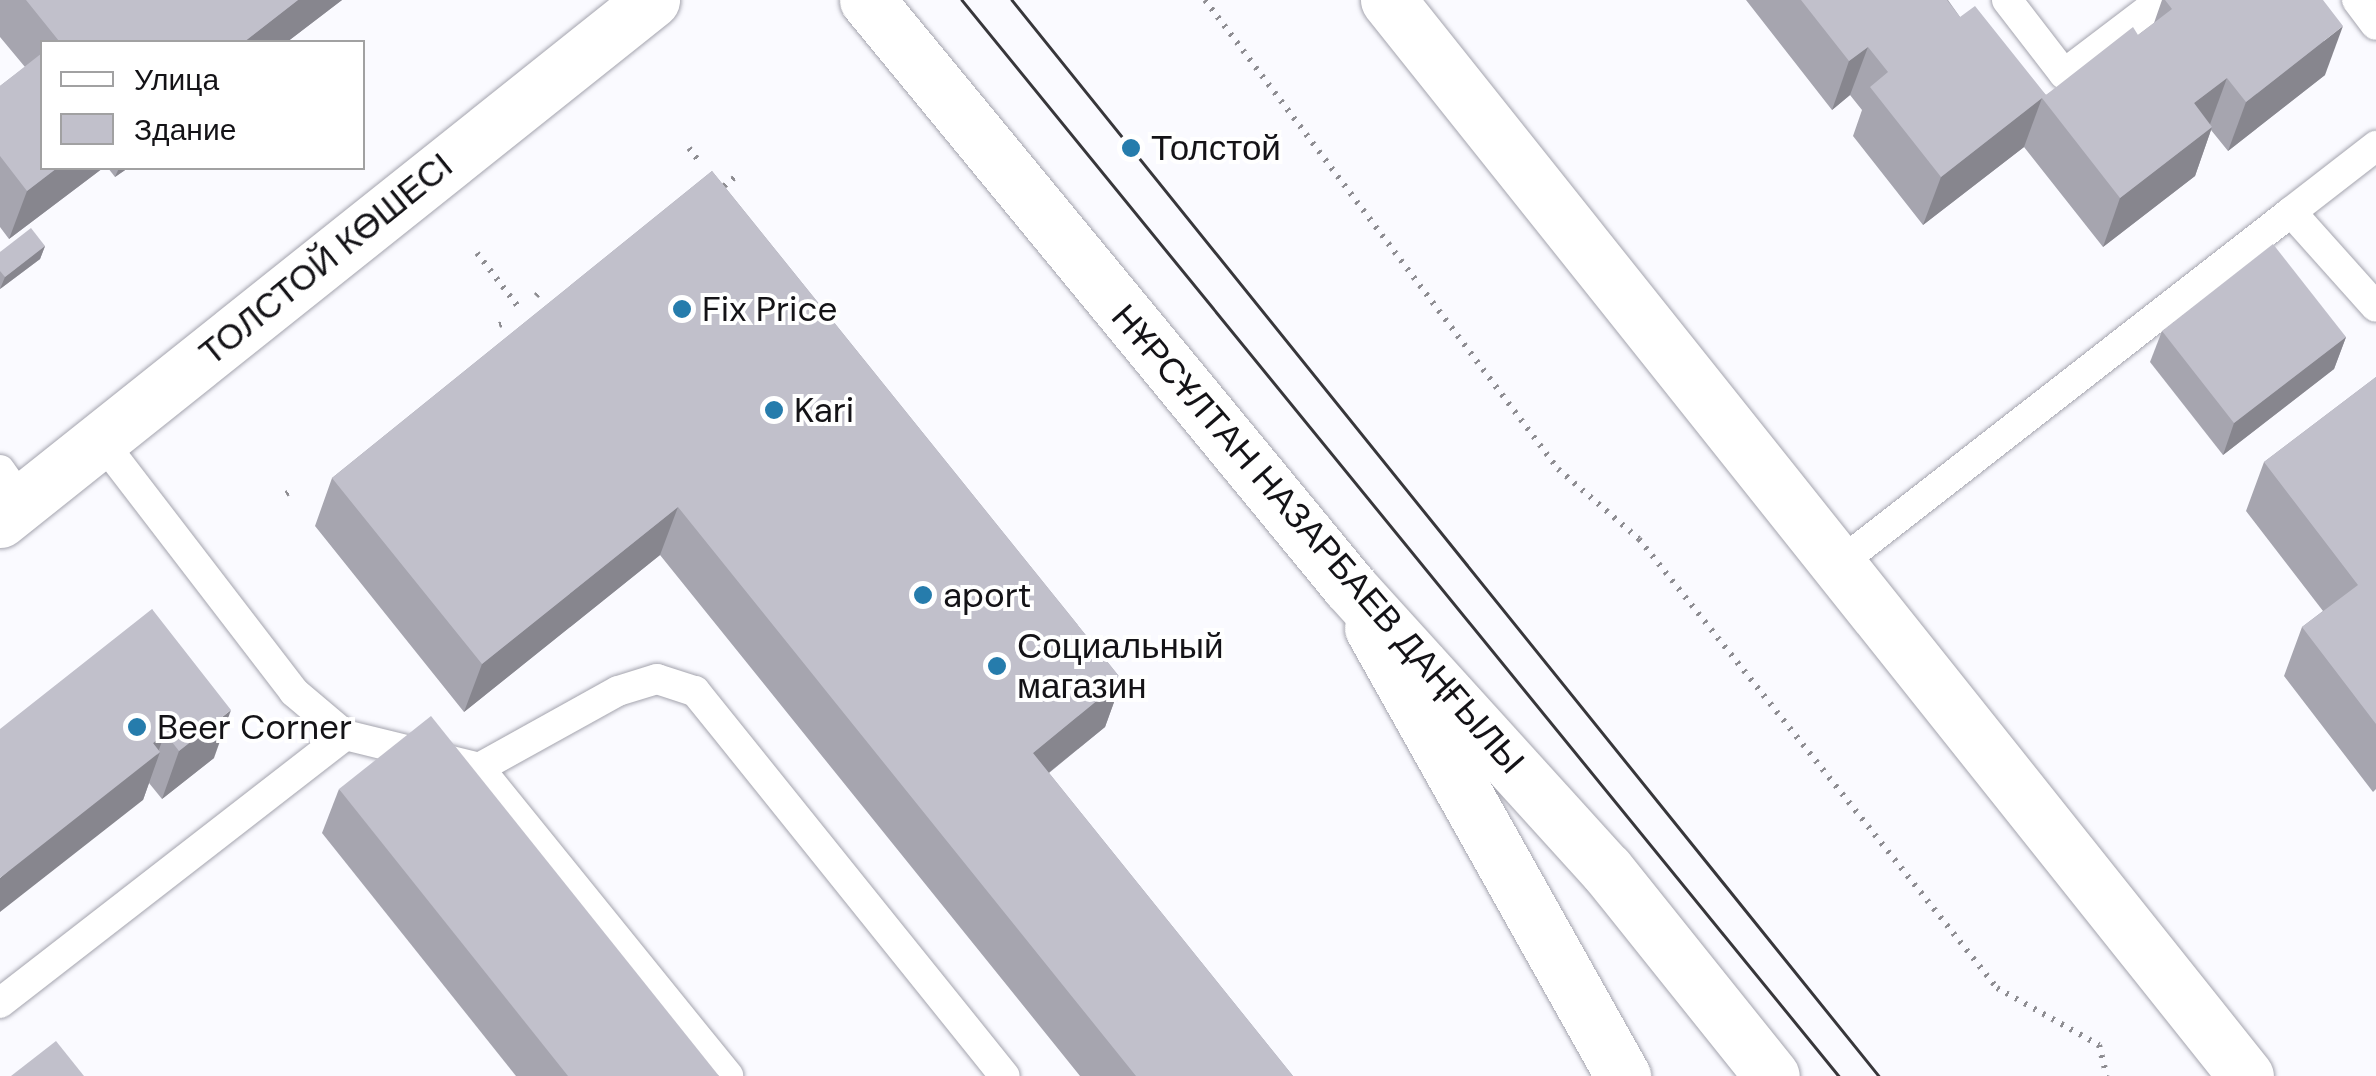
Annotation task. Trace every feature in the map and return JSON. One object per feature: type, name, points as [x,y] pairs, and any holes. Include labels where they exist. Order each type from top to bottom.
[{"type":"main road","name":"ТОЛСТОЙ КӨШЕСІ","points":[[7,497],[100,439],[652,0]]},
{"type":"main road","name":"НҰРСҰЛТАН НАЗАРБАЕВ ДАҢҒЫЛЫ","points":[[866,0],[1349,586],[1606,869],[1772,1076]]},
{"type":"main road","points":[[1388,0],[1835,566],[2246,1076]]},
{"type":"main road","points":[[1349,586],[1623,1076]]},
{"type":"lane","points":[[2007,0],[2064,74],[2161,0]]},
{"type":"lane","points":[[2356,0],[2376,25]]},
{"type":"lane","points":[[1835,566],[2376,146]]},
{"type":"lane","points":[[2291,212],[2376,308]]},
{"type":"lane","points":[[100,439],[294,692],[344,735],[479,768],[728,1076]]},
{"type":"lane","points":[[479,768],[618,691],[657,679],[695,691],[1005,1076]]},
{"type":"lane","points":[[0,1003],[344,735]]},
{"type":"path","points":[[1205,0],[1558,470],[1639,539],[1997,988],[2100,1045],[2108,1076]]},
{"type":"path","points":[[689,148],[698,160]]},
{"type":"path","points":[[724,186],[739,174]]},
{"type":"path","points":[[477,253],[520,309]]},
{"type":"building","points":[[26,0],[298,0],[247,40],[58,40]]},
{"type":"building","points":[[1801,0],[1947,0],[1960,17],[1975,6],[2046,95],[2133,27],[2138,35],[2172,9],[2165,0],[2323,0],[2343,26],[2246,102],[2227,78],[2194,103],[2212,127],[2120,198],[2042,98],[1941,177],[1870,87],[1888,72],[1868,47],[1849,61]]},
{"type":"building","points":[[40,55],[40,170],[54,170],[27,191],[0,156],[0,86]]},
{"type":"building","points":[[712,171],[1122,680],[1033,753],[1293,1076],[1136,1076],[678,507],[482,664],[332,478]]},
{"type":"building","points":[[31,228],[45,246],[5,277],[0,271],[0,252]]},
{"type":"building","points":[[2273,244],[2346,337],[2234,423],[2162,331]]},
{"type":"building","points":[[2376,377],[2376,724],[2302,627],[2358,585],[2264,462]]},
{"type":"building","points":[[152,609],[231,710],[179,751],[165,733],[153,743],[160,752],[0,878],[0,729]]},
{"type":"building","points":[[431,716],[719,1076],[568,1076],[339,789]]},
{"type":"building","points":[[56,1041],[84,1076],[11,1076]]},
{"type":"tram line","points":[[962,0],[1839,1076]]},
{"type":"tram line","points":[[1012,0],[1879,1076]]},
{"type":"place","name":"Толстой","points":[[1131,148]]},
{"type":"place","name":"Fix Price","points":[[682,309]]},
{"type":"place","name":"Kari","points":[[774,410]]},
{"type":"place","name":"aport","points":[[923,595]]},
{"type":"place","name":"Социальный магазин","points":[[997,666]]},
{"type":"place","name":"Beer Corner","points":[[137,727]]}]
